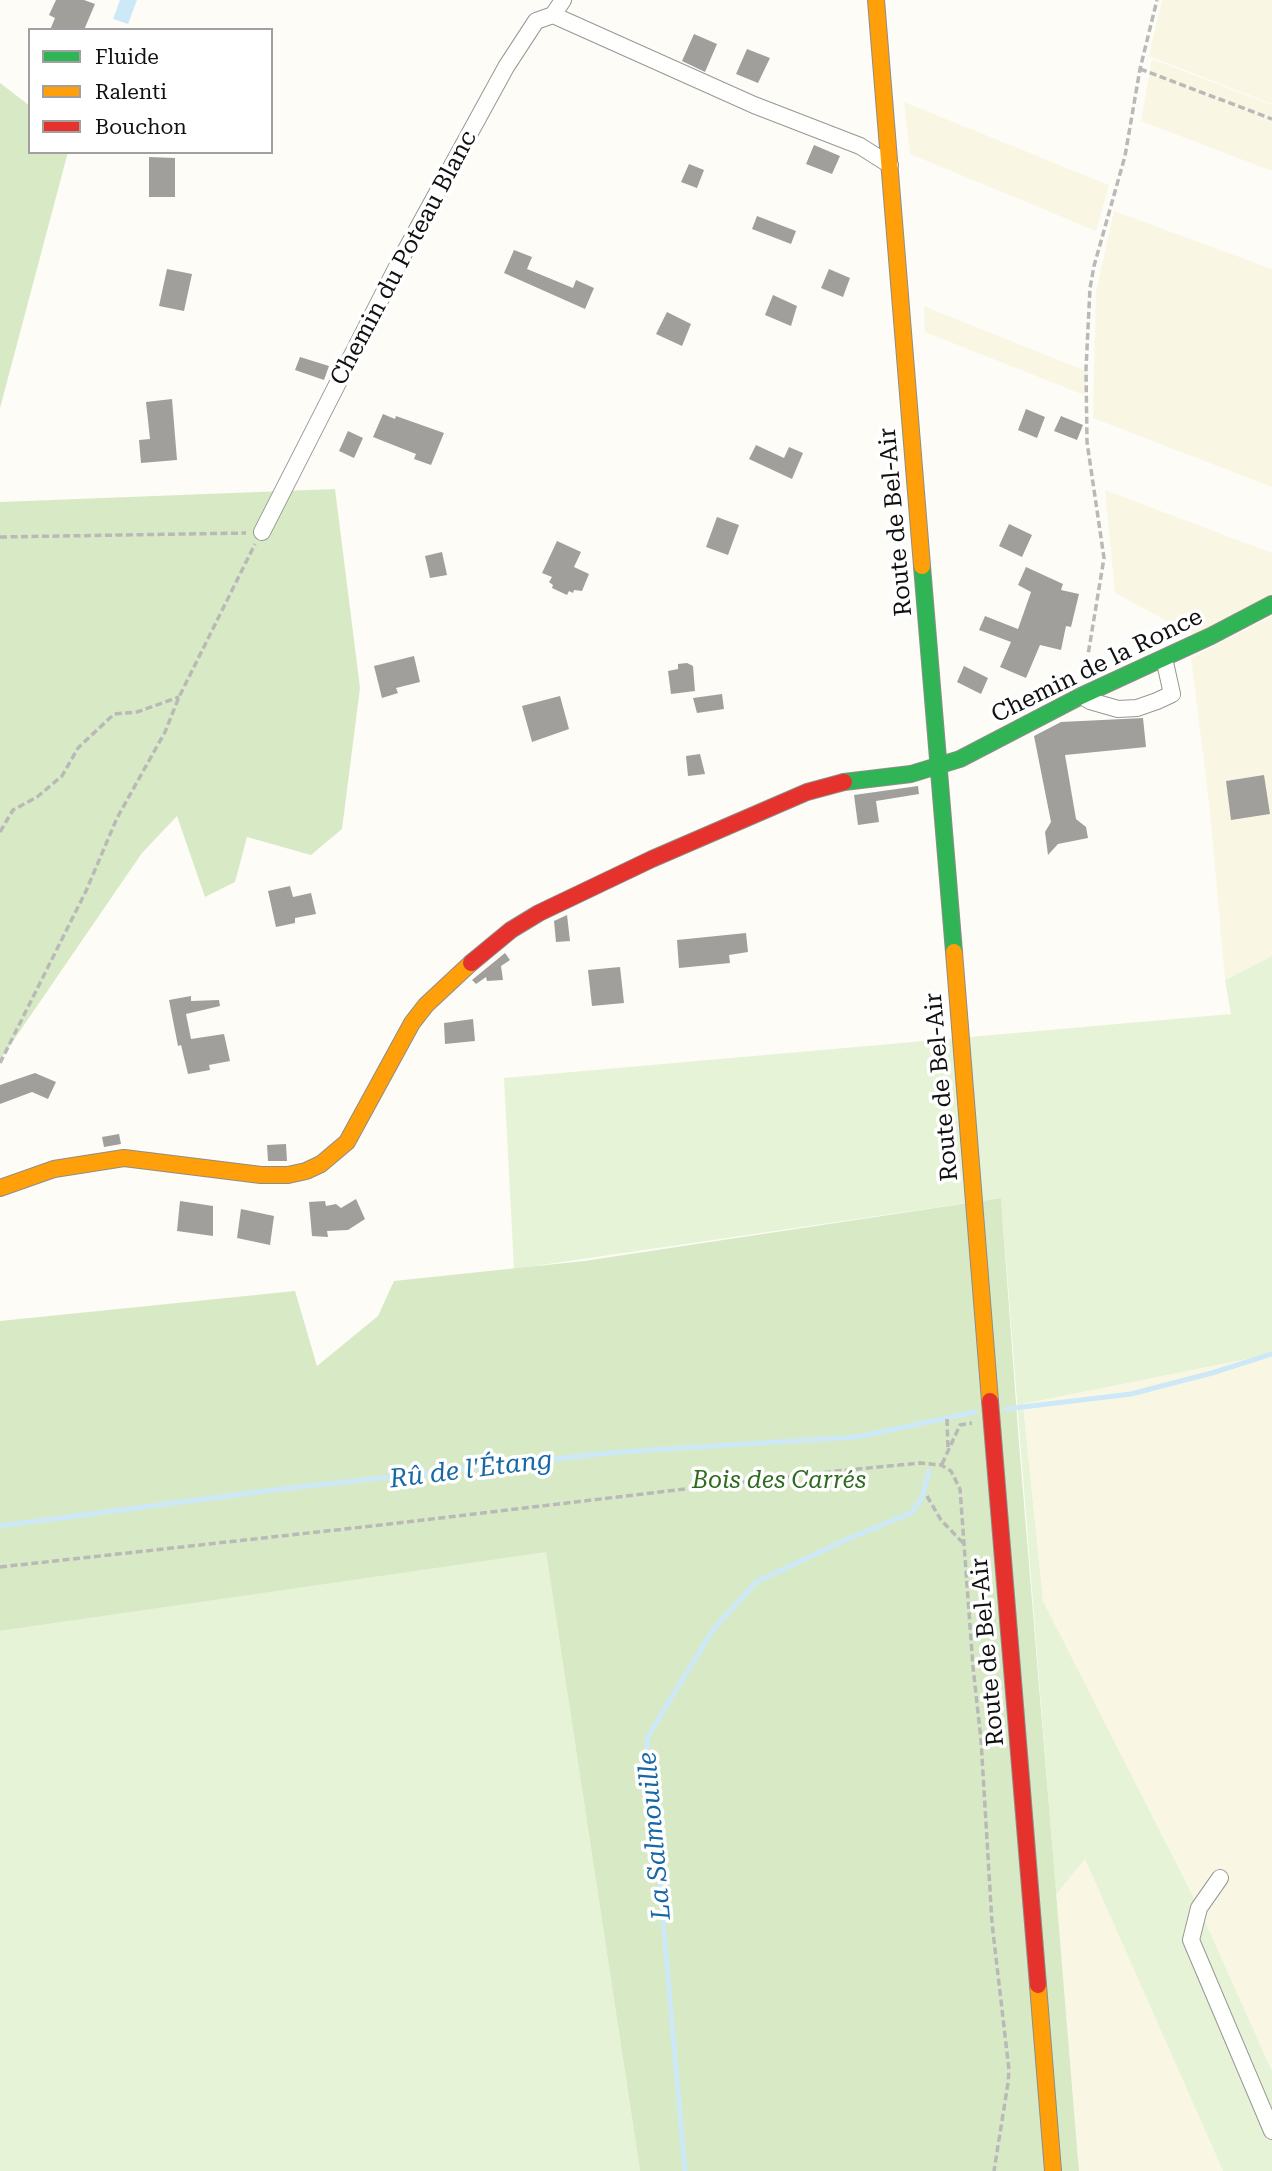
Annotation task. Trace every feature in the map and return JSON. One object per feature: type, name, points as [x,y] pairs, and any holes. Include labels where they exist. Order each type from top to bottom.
[{"type":"main road","name":"Route de Bel-Air","points":[[877,0],[1053,2171]]},
{"type":"main road","name":"Chemin de la Ronce","points":[[0,1188],[54,1169],[124,1158],[261,1175],[288,1175],[306,1171],[334,1155],[347,1142],[412,1023],[426,1005],[448,982],[511,930],[539,913],[611,878],[807,792],[839,783],[911,774],[960,759],[1081,696],[1272,604]]},
{"type":"street","name":"Chemin du Poteau Blanc","points":[[261,532],[402,257],[506,67],[536,21],[553,15],[564,0]]},
{"type":"street","points":[[553,15],[754,105],[860,146],[890,165]]},
{"type":"street","points":[[1081,696],[1118,709],[1137,708],[1157,701],[1172,694],[1164,658]]},
{"type":"street","points":[[1220,1878],[1199,1908],[1191,1940],[1272,2131]]},
{"type":"path","points":[[1081,696],[1104,558],[1086,417],[1090,288],[1125,156],[1140,69],[1157,0]]},
{"type":"path","points":[[1140,69],[1272,119]]},
{"type":"path","points":[[0,537],[261,532],[179,697],[165,732],[117,818],[86,891],[0,1063]]},
{"type":"path","points":[[0,832],[13,810],[37,797],[62,776],[78,748],[114,714],[137,712],[179,697]]},
{"type":"path","points":[[947,1419],[948,1451]]},
{"type":"path","points":[[942,1465],[960,1425]]},
{"type":"path","points":[[0,1567],[837,1471],[921,1463],[942,1465],[951,1471],[960,1489],[972,1668],[981,1740],[992,1923],[1009,2070],[994,2171]]},
{"type":"path","points":[[927,1496],[940,1520],[964,1544]]},
{"type":"shaded area","points":[[1162,0],[1272,0],[1272,104],[1149,56]]},
{"type":"shaded area","points":[[1152,59],[1272,105],[1272,171],[1141,121]]},
{"type":"shaded area","points":[[904,102],[1109,185],[1096,231],[910,154]]},
{"type":"shaded area","points":[[1114,211],[1272,269],[1272,487],[1093,418],[1096,292]]},
{"type":"shaded area","points":[[924,306],[1089,372],[1084,395],[925,332]]},
{"type":"shaded area","points":[[1105,490],[1272,553],[1272,601],[1199,638],[1115,593]]},
{"type":"shaded area","points":[[1272,616],[1272,956],[1225,980],[1210,811],[1191,658]]},
{"type":"shaded area","points":[[1272,1354],[1272,2071],[1199,1908],[1043,1601],[1023,1404]]},
{"type":"shaded area","points":[[1085,1859],[1223,2171],[1079,2171],[1056,1895]]},
{"type":"green space","points":[[0,83],[28,104],[28,154],[67,154],[0,408]]},
{"type":"green space","points":[[335,489],[360,688],[342,829],[311,855],[247,837],[235,882],[205,897],[177,816],[142,853],[0,1060],[0,502]]},
{"type":"green space","points":[[1272,956],[1272,1354],[1023,1404],[1043,1601],[1199,1908],[1272,2071],[1272,2171],[1223,2171],[1085,1859],[1056,1895],[1001,1198],[514,1269],[504,1078],[1231,1014],[1225,980]]},
{"type":"green space","name":"Bois des Carrés","points":[[1001,1198],[1079,2171],[640,2171],[546,1552],[0,1631],[0,1321],[295,1291],[317,1366],[378,1316],[394,1281],[584,1261]]},
{"type":"green space","points":[[546,1551],[640,2171],[0,2171],[0,1631]]},
{"type":"water","points":[[120,0],[137,0],[128,24],[113,19]]},
{"type":"building","points":[[56,0],[84,0],[95,4],[85,28],[51,28],[55,18],[49,15]]},
{"type":"building","points":[[694,34],[717,44],[705,72],[682,61]]},
{"type":"building","points":[[747,49],[770,58],[758,83],[736,74]]},
{"type":"building","points":[[814,145],[840,156],[832,174],[806,164]]},
{"type":"building","points":[[149,157],[175,158],[175,197],[149,197]]},
{"type":"building","points":[[689,164],[704,170],[697,188],[681,182]]},
{"type":"building","points":[[757,216],[796,231],[791,244],[752,229]]},
{"type":"building","points":[[514,250],[532,257],[527,269],[573,288],[576,280],[594,288],[585,309],[504,273]]},
{"type":"building","points":[[167,269],[192,274],[184,311],[159,306]]},
{"type":"building","points":[[829,269],[850,278],[843,297],[821,288]]},
{"type":"building","points":[[773,295],[797,306],[791,326],[765,315]]},
{"type":"building","points":[[667,312],[691,324],[682,346],[656,334]]},
{"type":"building","points":[[300,357],[329,366],[324,380],[295,370]]},
{"type":"building","points":[[172,399],[177,460],[141,463],[139,440],[150,439],[146,402]]},
{"type":"building","points":[[1026,409],[1045,417],[1037,438],[1018,430]]},
{"type":"building","points":[[383,414],[444,433],[431,465],[414,459],[416,454],[373,437]]},
{"type":"building","points":[[1061,416],[1083,425],[1077,440],[1054,431]]},
{"type":"building","points":[[348,431],[363,438],[354,458],[339,451]]},
{"type":"building","points":[[756,445],[784,458],[789,447],[803,453],[792,479],[749,459]]},
{"type":"building","points":[[717,517],[739,525],[728,555],[706,547]]},
{"type":"building","points":[[1009,524],[1032,535],[1022,557],[999,546]]},
{"type":"building","points":[[557,541],[581,552],[574,567],[589,574],[582,591],[569,591],[567,595],[552,588],[553,585],[549,582],[552,577],[542,573]]},
{"type":"building","points":[[442,552],[447,575],[430,578],[425,556]]},
{"type":"building","points":[[1026,567],[1063,584],[1061,590],[1079,594],[1071,627],[1066,626],[1061,650],[1040,645],[1026,678],[1000,667],[1011,642],[979,630],[985,616],[1018,629],[1031,592],[1018,585]]},
{"type":"building","points":[[414,656],[420,682],[396,688],[398,693],[382,698],[374,666]]},
{"type":"building","points":[[687,663],[693,666],[695,691],[671,694],[668,671],[678,669],[678,664]]},
{"type":"building","points":[[964,666],[988,678],[981,694],[957,682]]},
{"type":"building","points":[[722,694],[724,709],[697,713],[693,698]]},
{"type":"building","points":[[560,696],[569,729],[532,742],[522,706]]},
{"type":"building","points":[[1143,718],[1146,747],[1065,755],[1076,819],[1086,827],[1088,838],[1058,844],[1048,855],[1045,832],[1051,822],[1034,736],[1061,722]]},
{"type":"building","points":[[700,754],[705,774],[688,776],[686,756]]},
{"type":"building","points":[[1264,775],[1270,814],[1231,820],[1226,781]]},
{"type":"building","points":[[918,786],[919,794],[876,801],[879,822],[858,825],[854,795]]},
{"type":"building","points":[[290,886],[293,897],[311,893],[316,914],[295,918],[295,923],[276,927],[268,891]]},
{"type":"building","points":[[567,915],[570,941],[556,942],[554,921]]},
{"type":"building","points":[[746,933],[748,952],[729,955],[730,963],[679,968],[677,940]]},
{"type":"building","points":[[505,953],[510,960],[501,966],[503,980],[487,981],[486,977],[476,984],[472,980]]},
{"type":"building","points":[[620,967],[624,1003],[592,1006],[588,970]]},
{"type":"building","points":[[191,996],[191,1001],[219,1000],[220,1006],[186,1014],[191,1039],[224,1034],[230,1061],[209,1065],[210,1070],[188,1074],[181,1045],[178,1046],[169,1000]]},
{"type":"building","points":[[473,1019],[475,1041],[445,1044],[444,1023]]},
{"type":"building","points":[[35,1073],[56,1082],[48,1099],[32,1092],[0,1104],[0,1085]]},
{"type":"building","points":[[119,1134],[121,1144],[104,1147],[102,1137]]},
{"type":"building","points":[[286,1144],[287,1161],[268,1161],[267,1145]]},
{"type":"building","points":[[356,1199],[365,1219],[348,1230],[327,1231],[328,1237],[312,1236],[309,1202],[325,1201],[326,1206],[336,1204],[341,1208]]},
{"type":"building","points":[[180,1201],[213,1206],[213,1236],[177,1231]]},
{"type":"building","points":[[241,1209],[274,1216],[270,1245],[237,1238]]},
{"type":"waterway","name":"La Salmouille","points":[[1006,1409],[1131,1394],[1272,1354]]},
{"type":"waterway","name":"Rû de l'Étang","points":[[0,1526],[272,1490],[618,1452],[857,1437],[975,1412]]},
{"type":"waterway","name":"La Salmouille","points":[[685,2171],[647,1738],[712,1631],[756,1582],[911,1513],[922,1498],[929,1471]]},
{"type":"traffic: fast","points":[[922,566],[954,952]]},
{"type":"traffic: fast","points":[[844,782],[911,774],[960,759],[1081,696],[1211,636],[1272,604]]},
{"type":"traffic: slow","points":[[876,0],[922,566]]},
{"type":"traffic: slow","points":[[954,952],[990,1401]]},
{"type":"traffic: slow","points":[[0,1188],[54,1169],[124,1158],[261,1175],[288,1175],[321,1164],[347,1142],[412,1023],[426,1005],[471,963]]},
{"type":"traffic: slow","points":[[1038,1985],[1053,2171]]},
{"type":"traffic: jam","points":[[471,963],[511,930],[539,913],[652,859],[807,792],[844,782]]},
{"type":"traffic: jam","points":[[990,1401],[1038,1985]]}]
